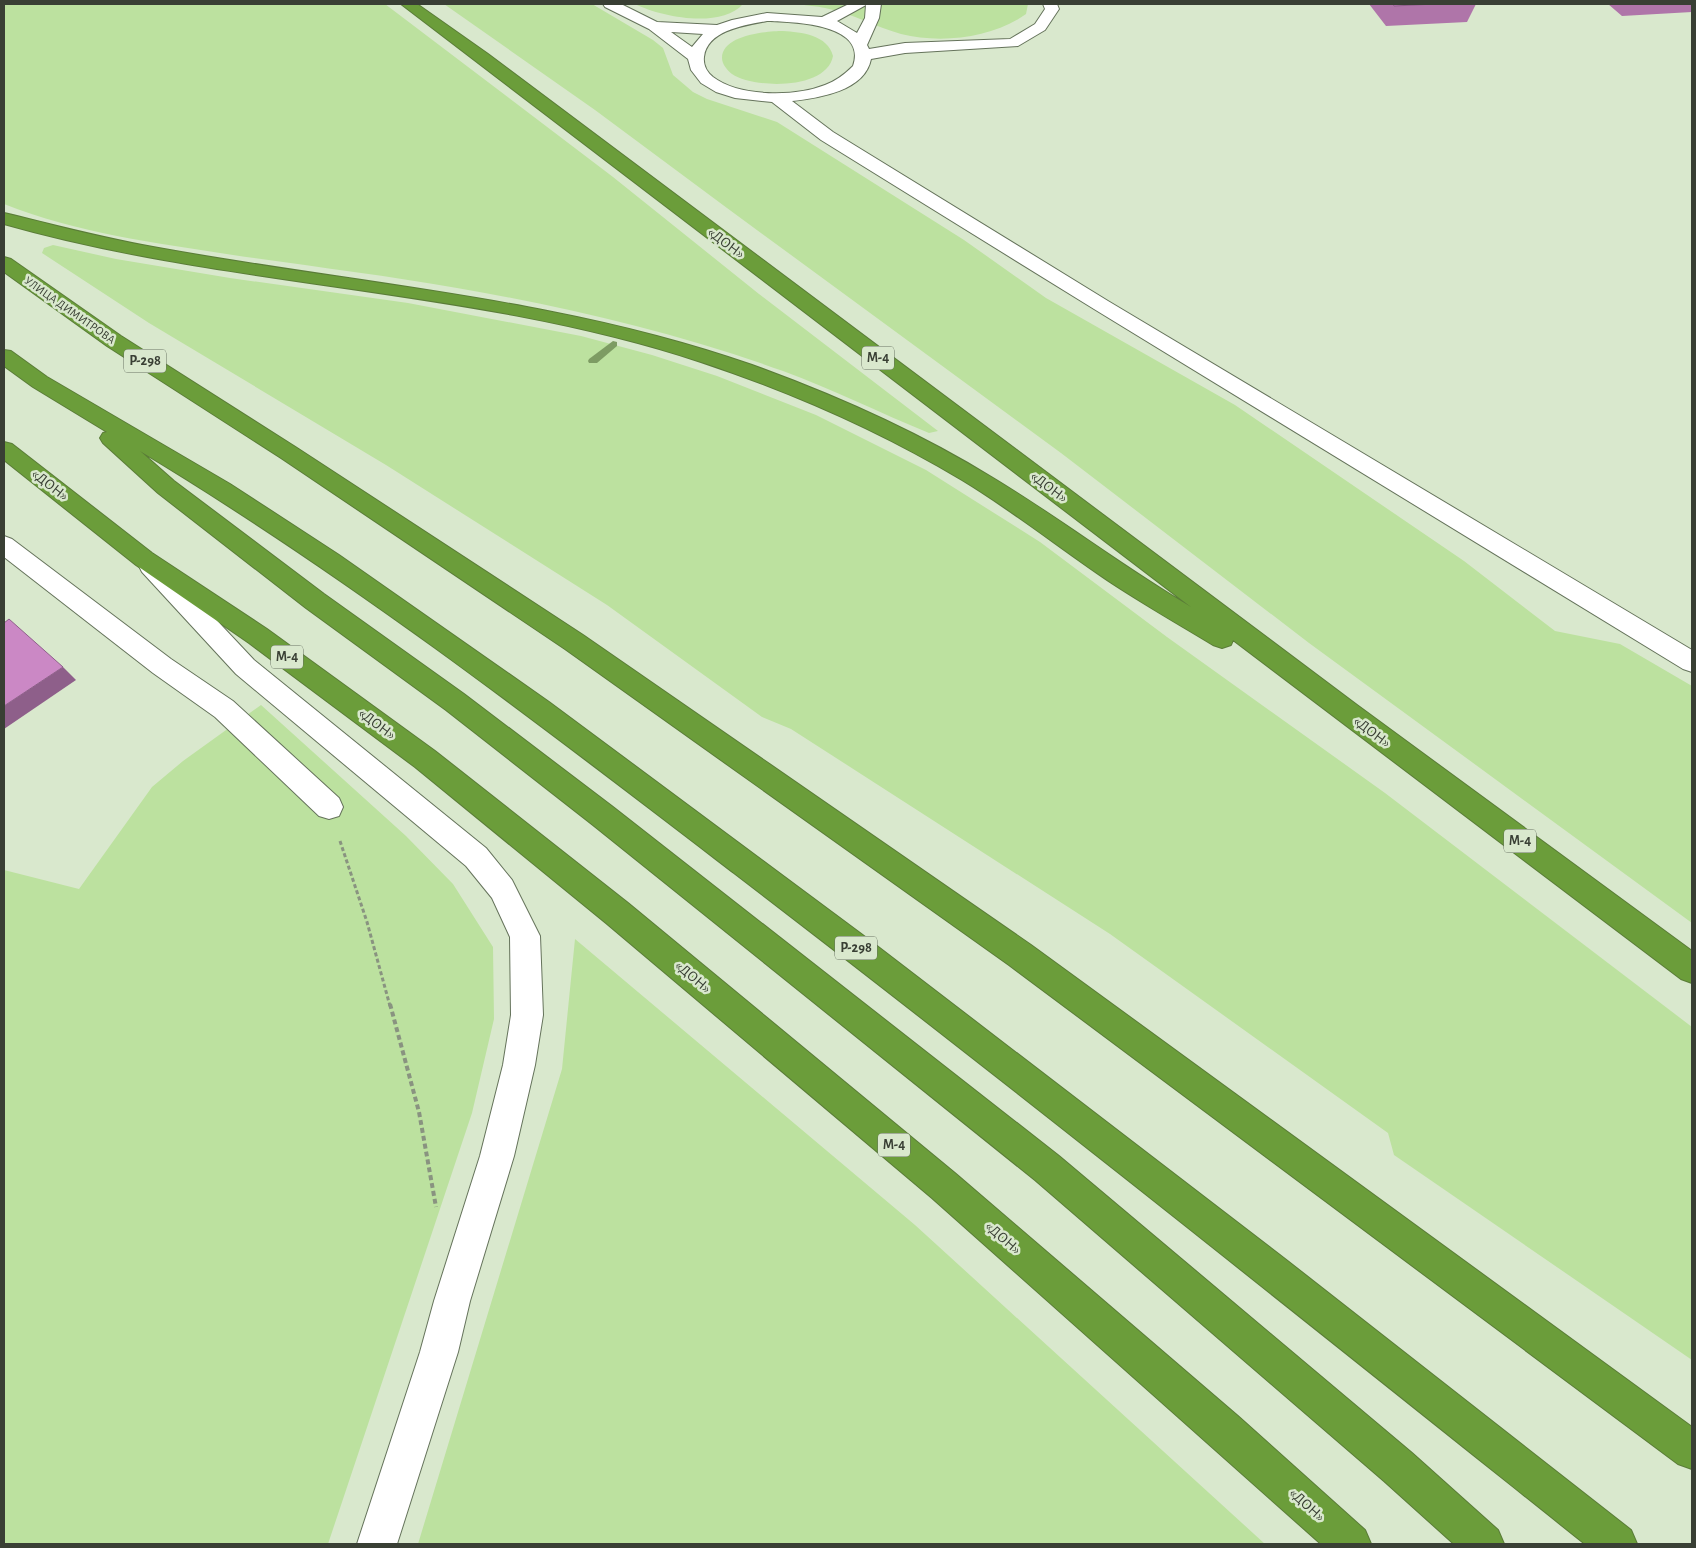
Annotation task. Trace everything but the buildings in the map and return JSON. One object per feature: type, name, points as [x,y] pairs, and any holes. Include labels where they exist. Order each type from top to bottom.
[{"type":"highway","name":"«ДОН»","points":[[408,4],[482,57],[1348,714],[1692,969]]},
{"type":"highway","points":[[4,218],[108,246],[194,261],[422,293],[549,316],[667,345],[751,372],[838,408],[921,447],[972,476],[1125,579],[1348,714]]},
{"type":"highway","name":"УЛИЦА ДИМИТРОВА","points":[[4,263],[114,341],[289,453],[574,642],[1020,955],[1692,1450]]},
{"type":"highway","name":"Р-298","points":[[4,356],[63,396],[222,490],[314,550],[540,710],[861,952],[1617,1544]]},
{"type":"highway","points":[[63,396],[166,487],[315,601],[455,702],[588,804],[1048,1168],[1398,1467],[1484,1544]]},
{"type":"highway","name":"«ДОН»","points":[[4,449],[144,559],[258,636],[425,759],[617,913],[944,1186],[1218,1425],[1351,1544]]},
{"type":"street","points":[[610,4],[654,26],[695,57]]},
{"type":"street","points":[[744,21],[760,4]]},
{"type":"street","points":[[777,4],[796,17]]},
{"type":"street","points":[[823,22],[860,4]]},
{"type":"street","points":[[874,4],[872,18],[862,49],[860,68],[848,80],[838,85],[815,93],[777,98],[751,96],[724,89],[708,80],[696,66],[695,57],[702,42],[718,30],[744,21],[767,17],[796,17],[823,22],[847,32],[862,49],[1013,43],[1040,27],[1052,9],[1050,4]]},
{"type":"street","points":[[654,26],[718,30]]},
{"type":"street","points":[[815,93],[827,136]]},
{"type":"street","points":[[777,98],[827,136],[1110,310],[1692,662]]},
{"type":"street","points":[[4,544],[162,666],[224,708],[329,807]]},
{"type":"street","points":[[144,559],[245,667],[476,857],[502,889],[525,936],[526,1014],[519,1065],[499,1147],[452,1301],[439,1352],[377,1544]]},
{"type":"path","points":[[329,807],[367,922],[419,1112],[437,1216]]},
{"type":"green space","points":[[4,4],[385,4],[613,177],[759,294],[938,431],[929,433],[820,385],[743,357],[622,322],[457,288],[117,236],[60,223],[4,204]]},
{"type":"green space","points":[[444,4],[592,4],[653,40],[663,48],[673,75],[693,92],[707,99],[777,122],[964,240],[1046,298],[1235,405],[1464,561],[1555,631],[1620,644],[1692,686],[1692,923],[1309,643],[1061,453],[595,110]]},
{"type":"green space","points":[[635,4],[743,4],[733,12],[720,16],[690,18],[660,13]]},
{"type":"green space","points":[[799,4],[1028,4],[1026,14],[998,29],[966,37],[933,38],[901,34],[835,10]]},
{"type":"green space","points":[[783,31],[813,36],[826,43],[833,56],[828,67],[818,75],[804,81],[772,84],[742,79],[732,74],[724,65],[722,58],[724,50],[737,39],[757,33]]},
{"type":"green space","points":[[53,245],[116,259],[230,278],[408,303],[581,336],[652,355],[717,376],[816,415],[926,470],[1040,542],[1167,637],[1385,793],[1692,1027],[1692,1360],[1394,1155],[1388,1133],[1110,934],[791,729],[762,717],[607,605],[386,465],[149,323],[42,253],[44,248]]},
{"type":"green space","points":[[261,705],[406,836],[453,884],[493,947],[494,1019],[472,1113],[328,1544],[4,1544],[4,870],[79,889],[152,787],[183,761]]},
{"type":"green space","points":[[575,939],[915,1225],[1265,1544],[418,1544],[562,1069]]},
{"type":"waterway","points":[[593,361],[613,344]]}]
